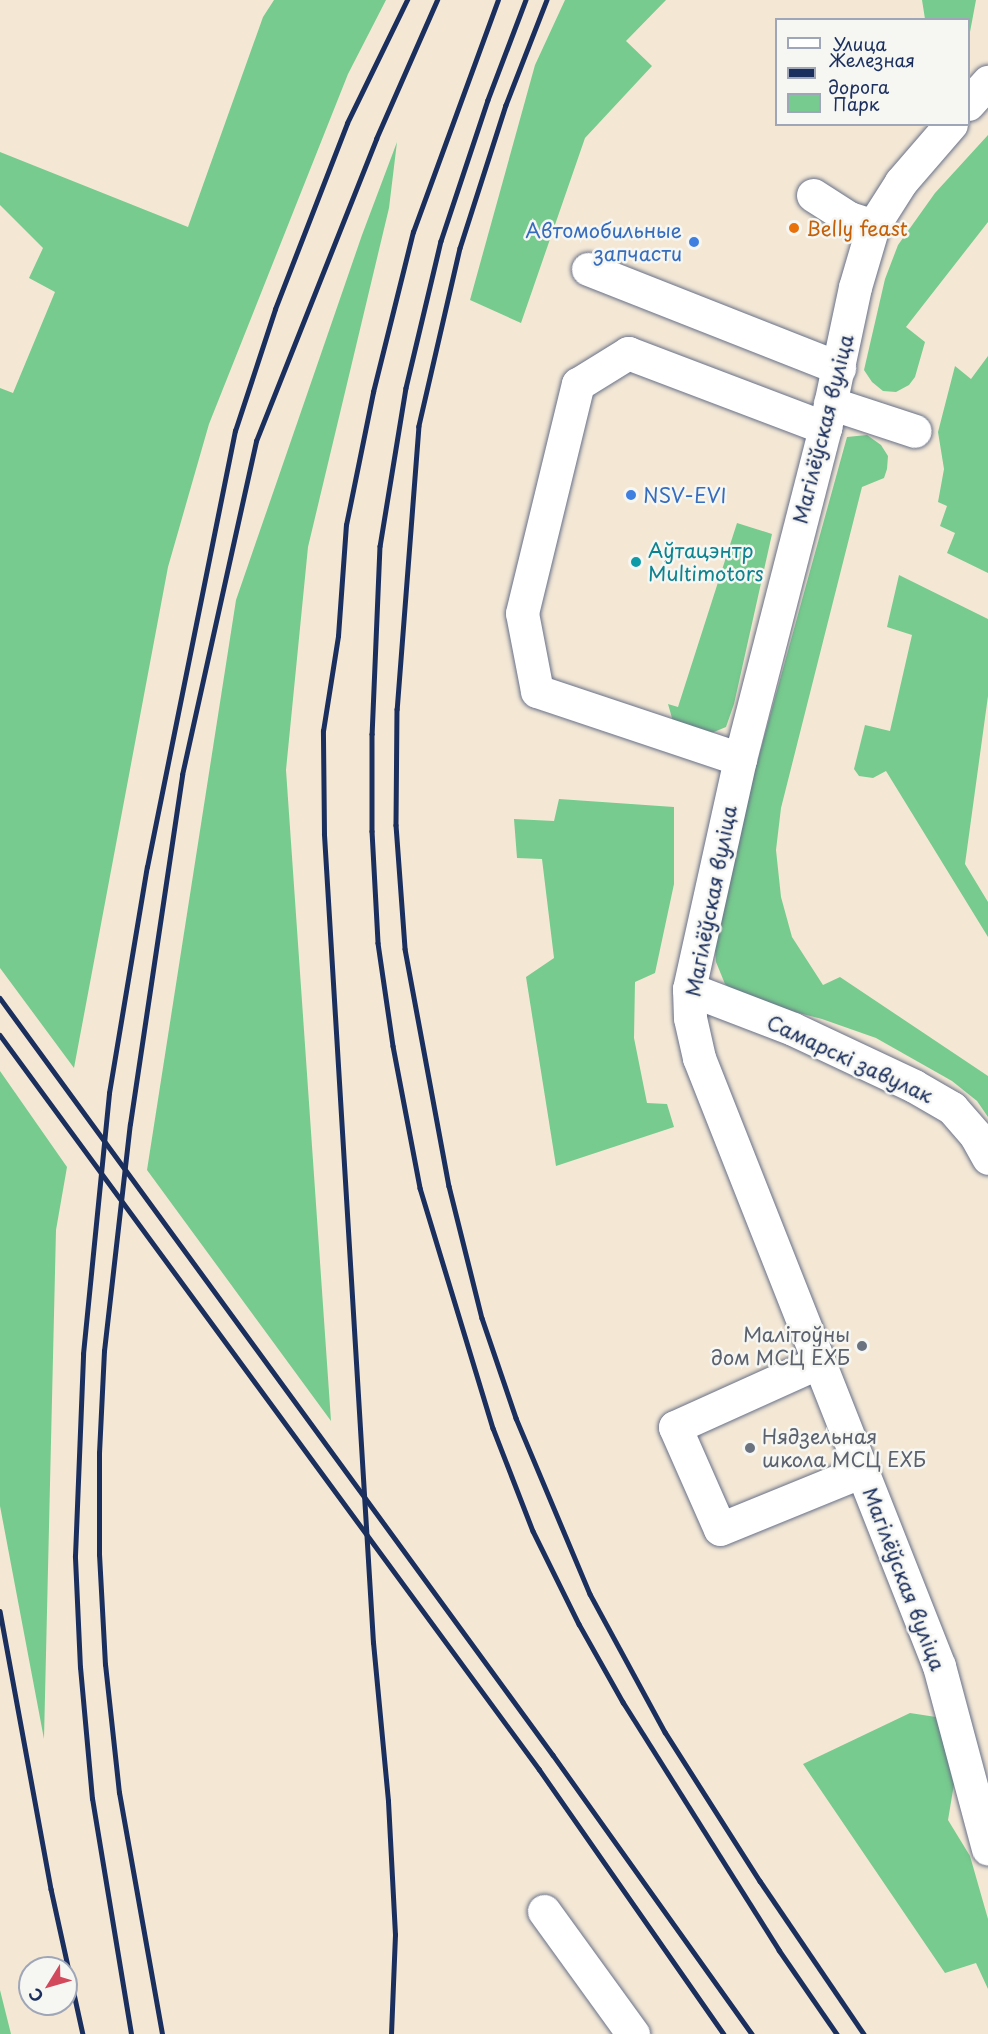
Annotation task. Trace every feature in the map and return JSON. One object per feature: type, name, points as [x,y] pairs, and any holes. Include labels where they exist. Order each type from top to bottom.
[{"type":"street","points":[[970,103],[988,82]]},
{"type":"street","name":"Магілёўская вуліца","points":[[949,126],[901,182],[873,226],[855,287],[840,368],[740,759],[689,989],[690,1018],[699,1058],[939,1666],[988,1849]]},
{"type":"street","points":[[813,195],[849,218],[873,226]]},
{"type":"street","points":[[588,269],[840,368]]},
{"type":"street","points":[[740,759],[537,691],[522,613],[578,384],[628,353],[827,416],[915,430]]},
{"type":"street","name":"Самарскі завулак","points":[[689,989],[793,1029],[914,1086],[952,1108],[976,1136],[988,1158]]},
{"type":"street","points":[[819,1362],[675,1427],[720,1529],[862,1471]]},
{"type":"street","points":[[544,1911],[633,2034]]},
{"type":"green space","points":[[274,0],[386,0],[348,74],[209,424],[168,567],[74,1068],[0,968],[0,388],[13,393],[55,292],[29,278],[43,248],[0,205],[0,152],[188,227],[263,17]]},
{"type":"green space","points":[[565,0],[666,0],[626,41],[652,66],[585,138],[521,323],[470,300],[535,65]]},
{"type":"green space","points":[[922,0],[976,0],[970,32],[970,18],[925,18]]},
{"type":"green space","points":[[988,135],[988,222],[906,327],[925,342],[915,377],[909,385],[896,392],[883,391],[872,382],[864,370],[885,279],[898,245],[935,193]]},
{"type":"green space","points":[[397,142],[389,208],[308,547],[286,770],[331,1421],[147,1170],[236,600],[362,235]]},
{"type":"green space","points":[[988,356],[988,573],[947,553],[955,533],[940,526],[947,506],[938,502],[944,469],[938,432],[955,366],[971,379]]},
{"type":"green space","points":[[867,435],[881,445],[888,456],[887,469],[884,478],[862,487],[781,808],[776,850],[781,897],[792,937],[823,985],[840,977],[988,1076],[988,1117],[977,1101],[952,1081],[876,1038],[822,1019],[741,998],[725,984],[716,962],[714,938],[720,897],[847,437]]},
{"type":"green space","points":[[737,523],[772,534],[734,704],[726,727],[709,734],[674,725],[668,704],[678,707]]},
{"type":"green space","points":[[899,575],[988,619],[988,696],[965,864],[988,902],[988,937],[886,771],[873,778],[859,776],[854,769],[865,725],[890,731],[912,635],[887,627]]},
{"type":"green space","points":[[559,799],[674,807],[674,884],[655,973],[635,982],[634,1038],[647,1103],[667,1104],[674,1127],[556,1166],[526,977],[554,958],[542,859],[517,858],[514,819],[554,821]]},
{"type":"green space","points":[[0,1071],[67,1167],[56,1230],[44,1739],[0,1506]]},
{"type":"green space","points":[[910,1713],[936,1717],[955,1778],[948,1820],[970,1856],[988,1919],[988,1989],[976,1963],[945,1973],[803,1764]]},
{"type":"green space","points":[[0,1990],[11,2034],[0,2034]]},
{"type":"railway","points":[[131,2034],[92,1799],[80,1668],[75,1556],[83,1354],[109,1093],[147,867],[235,431],[275,309],[347,123],[407,0]]},
{"type":"railway","points":[[162,2034],[119,1793],[105,1665],[99,1555],[99,1453],[104,1351],[130,1124],[182,775],[256,441],[376,139],[437,0]]},
{"type":"railway","points":[[391,2034],[395,1935],[388,1801],[373,1643],[324,834],[323,731],[338,636],[346,525],[373,392],[413,232],[498,0]]},
{"type":"railway","points":[[526,0],[488,100],[441,241],[406,388],[380,546],[372,734],[372,831],[378,943],[393,1046],[420,1188],[493,1428],[533,1531],[579,1624],[623,1702],[779,1950],[837,2034]]},
{"type":"railway","points":[[547,0],[506,105],[460,248],[419,426],[397,709],[396,825],[405,949],[449,1186],[482,1318],[516,1418],[590,1594],[665,1732],[760,1881],[864,2034]]},
{"type":"railway","points":[[0,998],[553,1755],[752,2034]]},
{"type":"railway","points":[[0,1035],[539,1769],[724,2034]]},
{"type":"railway","points":[[0,1611],[51,1889],[83,2034]]},
{"type":"place","name":"Belly feast","points":[[794,228]]},
{"type":"place","name":"Автомобильные запчасти","points":[[694,242]]},
{"type":"place","name":"NSV-EVI","points":[[631,495]]},
{"type":"place","name":"Аўтацэнтр Multimotors","points":[[636,562]]},
{"type":"place","name":"Малітоўны дом МСЦ ЕХБ","points":[[862,1346]]},
{"type":"place","name":"Нядзельная школа МСЦ ЕХБ","points":[[750,1448]]}]
